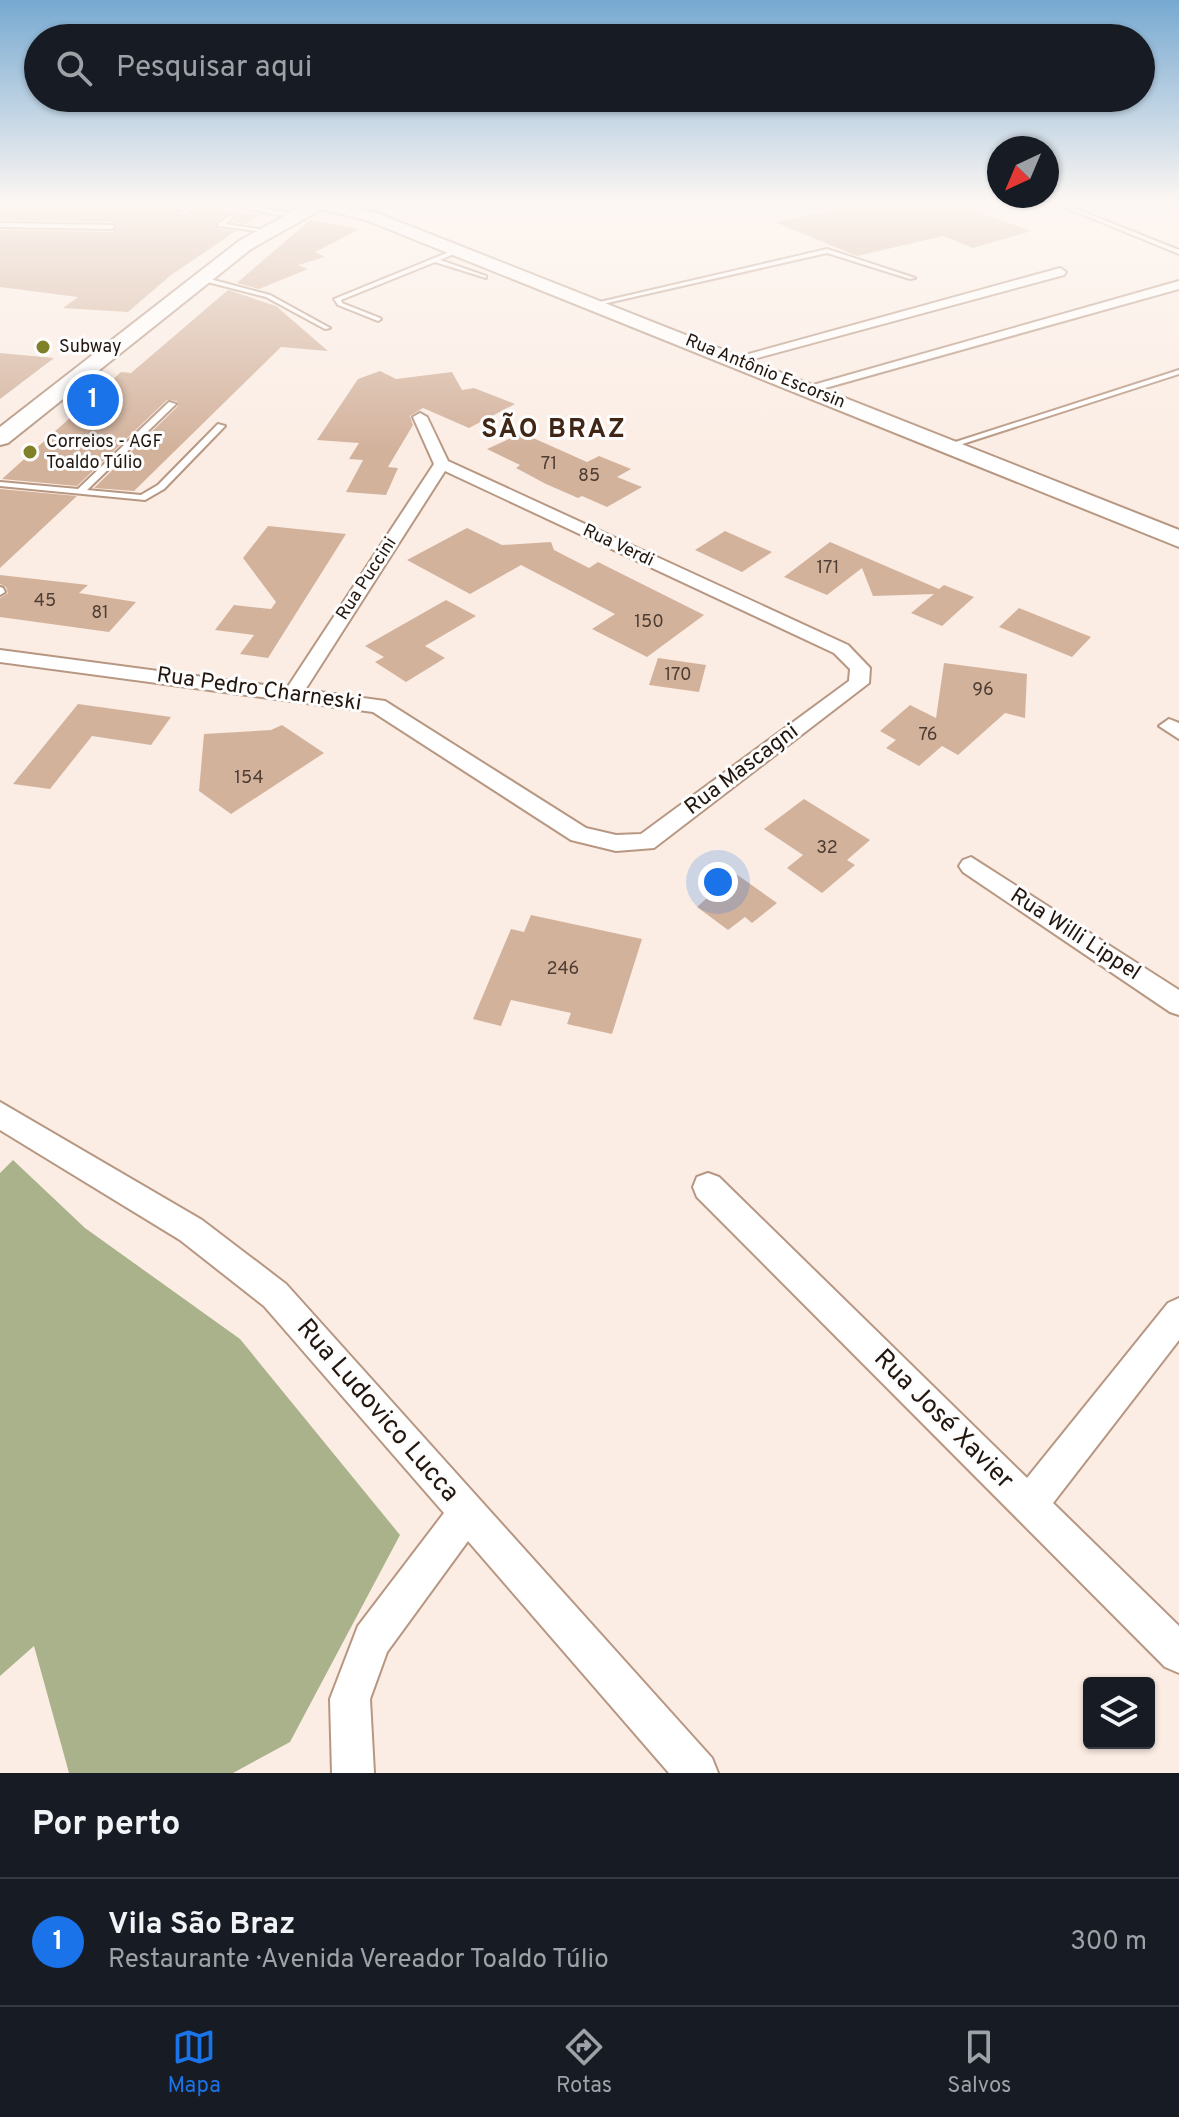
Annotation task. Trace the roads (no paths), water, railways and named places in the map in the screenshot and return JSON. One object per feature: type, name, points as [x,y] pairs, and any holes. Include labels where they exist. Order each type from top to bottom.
[{"type":"street","points":[[0,438],[197,283]]},
{"type":"street","name":"Rua Antônio Escorsin","points":[[541,283],[1179,539]]},
{"type":"street","points":[[734,360],[1020,283]]},
{"type":"street","points":[[806,389],[1179,285]]},
{"type":"street","points":[[420,417],[442,464]]},
{"type":"street","name":"Rua Verdi","points":[[442,464],[841,649]]},
{"type":"street","name":"Rua Puccini","points":[[292,695],[442,464]]},
{"type":"street","name":"Rua Mascagni","points":[[579,834],[616,843],[646,842],[859,683],[860,668],[841,649]]},
{"type":"street","name":"Rua Pedro Charneski","points":[[0,656],[378,706],[579,834]]},
{"type":"street","name":"Rua Willi Lippel","points":[[971,866],[1179,1004]]},
{"type":"street","name":"Rua Ludovico Lucca","points":[[0,1115],[191,1230],[275,1295],[697,1773]]},
{"type":"street","name":"Rua José Xavier","points":[[708,1187],[1179,1653]]},
{"type":"street","points":[[1029,1505],[1179,1314]]},
{"type":"street","points":[[353,1773],[350,1699],[372,1640],[467,1512]]},
{"type":"lane","points":[[217,283],[268,296],[327,328]]},
{"type":"lane","points":[[378,283],[337,299],[340,304],[378,319]]},
{"type":"lane","points":[[594,304],[687,283]]},
{"type":"lane","points":[[947,446],[1179,372]]},
{"type":"lane","points":[[80,492],[172,404]]},
{"type":"lane","points":[[0,484],[134,498],[150,495],[221,426]]},
{"type":"place","name":"Subway","points":[[43,347]]},
{"type":"place","name":"Vila São Braz","points":[[93,400]]},
{"type":"place","name":"Correios - AGF Toaldo Túlio","points":[[30,452]]},
{"type":"district","name":"SÃO BRAZ","points":[[554,430]]}]
